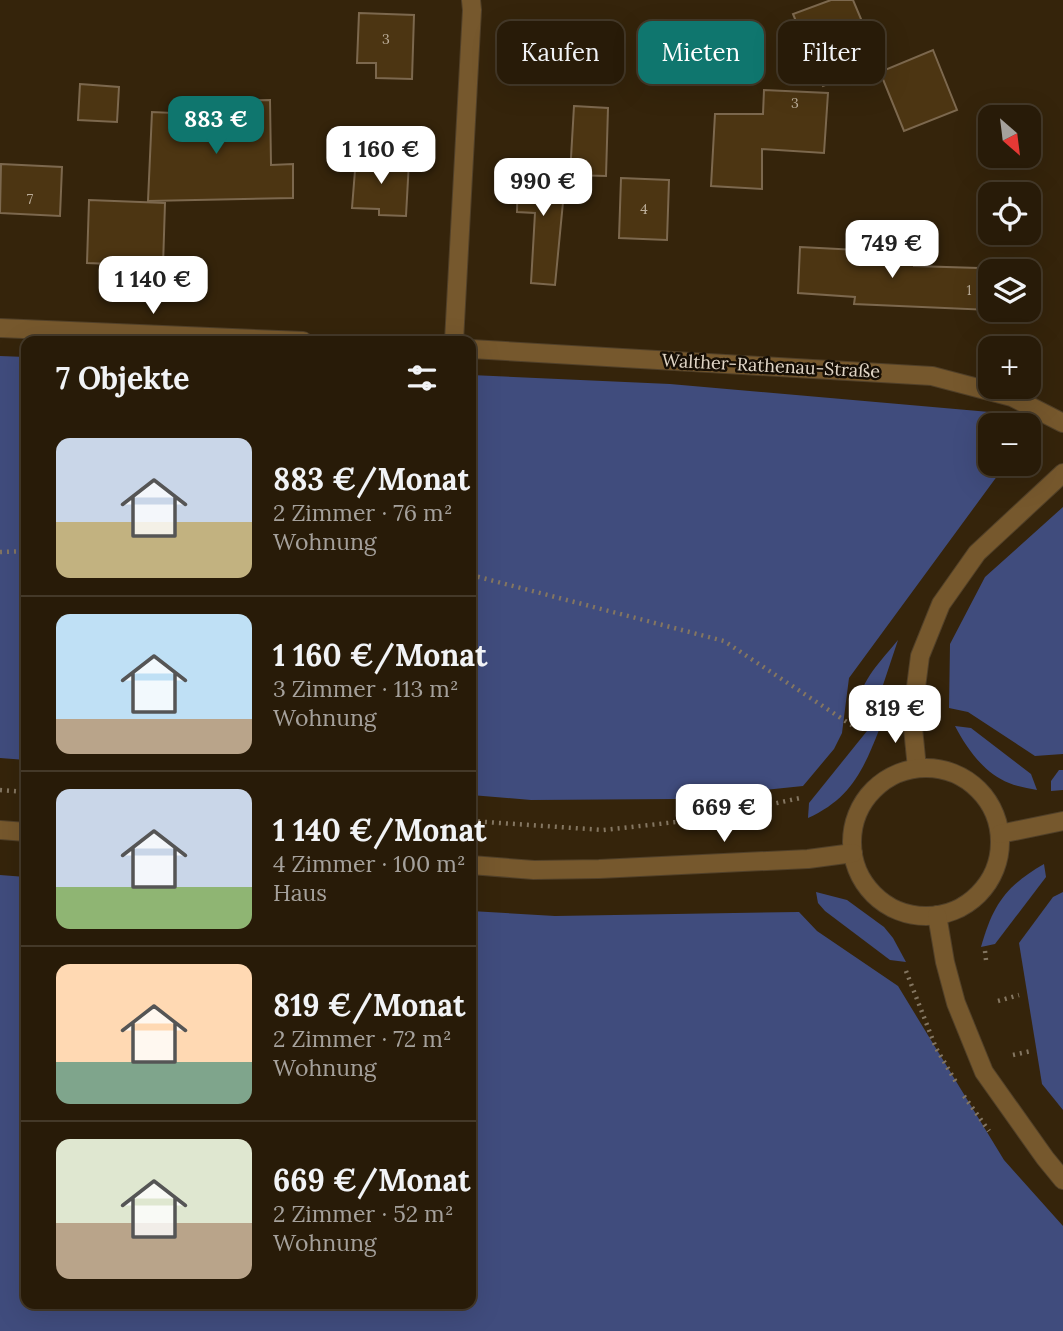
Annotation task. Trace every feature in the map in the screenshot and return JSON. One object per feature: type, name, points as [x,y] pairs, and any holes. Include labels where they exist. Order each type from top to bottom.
[{"type":"street","points":[[454,336],[471,0]]},
{"type":"street","points":[[0,328],[186,336]]},
{"type":"street","name":"Walther-Rathenau-Straße","points":[[476,349],[932,376],[1012,397],[1063,423]]},
{"type":"street","points":[[917,768],[912,718],[920,656],[942,604],[977,553],[1063,473]]},
{"type":"street","points":[[917,768],[936,768],[956,774],[972,784],[986,798],[996,815],[1000,834],[999,857],[991,878],[977,895],[959,909],[937,915],[914,915],[892,908],[873,894],[860,875],[853,853],[853,830],[861,808],[875,789],[894,775],[917,768]]},
{"type":"street","points":[[1000,834],[1063,821]]},
{"type":"street","points":[[0,830],[21,832]]},
{"type":"street","points":[[476,865],[534,870],[599,869],[808,859],[853,853]]},
{"type":"street","points":[[937,915],[956,1003],[984,1072],[1063,1180]]},
{"type":"path","points":[[0,552],[21,551]]},
{"type":"path","points":[[476,576],[724,641],[856,728]]},
{"type":"path","points":[[0,790],[21,792]]},
{"type":"path","points":[[476,821],[603,830],[704,818],[800,798]]},
{"type":"path","points":[[985,951],[986,960]]},
{"type":"path","points":[[998,1001],[1019,995]]},
{"type":"path","points":[[1013,1055],[1031,1051]]},
{"type":"shaded area","points":[[0,356],[21,357],[21,760],[0,758]]},
{"type":"shaded area","points":[[476,375],[670,384],[1001,413],[978,413],[978,476],[997,476],[849,678],[842,733],[834,749],[803,786],[677,799],[531,800],[476,795]]},
{"type":"shaded area","points":[[1063,507],[1063,754],[1035,756],[968,712],[949,708],[950,644],[985,577]]},
{"type":"shaded area","points":[[898,640],[881,691],[880,714],[872,716],[859,706],[863,688]]},
{"type":"shaded area","points":[[955,726],[971,728],[1031,774],[1037,790],[1000,779],[984,767]]},
{"type":"shaded area","points":[[879,730],[861,771],[845,793],[808,818],[809,803],[867,731]]},
{"type":"shaded area","points":[[1059,770],[1063,770],[1063,790],[1051,791],[1051,781]]},
{"type":"shaded area","points":[[1044,864],[1046,877],[995,944],[981,947],[991,919],[1003,898],[1020,880]]},
{"type":"shaded area","points":[[0,875],[21,877],[21,1309],[476,1309],[476,911],[555,916],[799,912],[817,931],[898,986],[1004,1160],[1063,1226],[1063,1331],[0,1331]]},
{"type":"shaded area","points":[[816,892],[847,900],[884,927],[906,962],[890,960],[825,911],[818,903]]},
{"type":"shaded area","points":[[1063,892],[1063,1110],[1042,1084],[1019,943],[1053,897]]},
{"type":"building","points":[[831,0],[853,0],[862,21],[796,21],[793,14]]},
{"type":"building","points":[[359,13],[414,15],[412,79],[376,78],[376,63],[357,63]]},
{"type":"building","points":[[933,50],[957,110],[904,131],[885,84],[885,70]]},
{"type":"building","points":[[80,84],[119,87],[117,122],[78,120]]},
{"type":"building","points":[[764,90],[828,93],[824,153],[762,149],[762,189],[711,186],[715,114],[763,114]]},
{"type":"building","points":[[270,100],[271,165],[293,164],[293,198],[148,201],[152,112],[218,115],[218,101]]},
{"type":"building","points":[[574,106],[608,108],[606,176],[570,175]]},
{"type":"building","points":[[356,158],[409,161],[406,216],[379,215],[379,209],[352,208]]},
{"type":"building","points":[[1,164],[62,167],[60,216],[0,213]]},
{"type":"building","points":[[518,168],[566,171],[555,285],[531,283],[535,213],[517,212]]},
{"type":"building","points":[[621,178],[669,180],[667,240],[619,238]]},
{"type":"building","points":[[89,200],[165,203],[163,266],[87,263]]},
{"type":"building","points":[[800,247],[915,253],[914,266],[978,268],[978,309],[854,304],[855,297],[798,293]]}]
